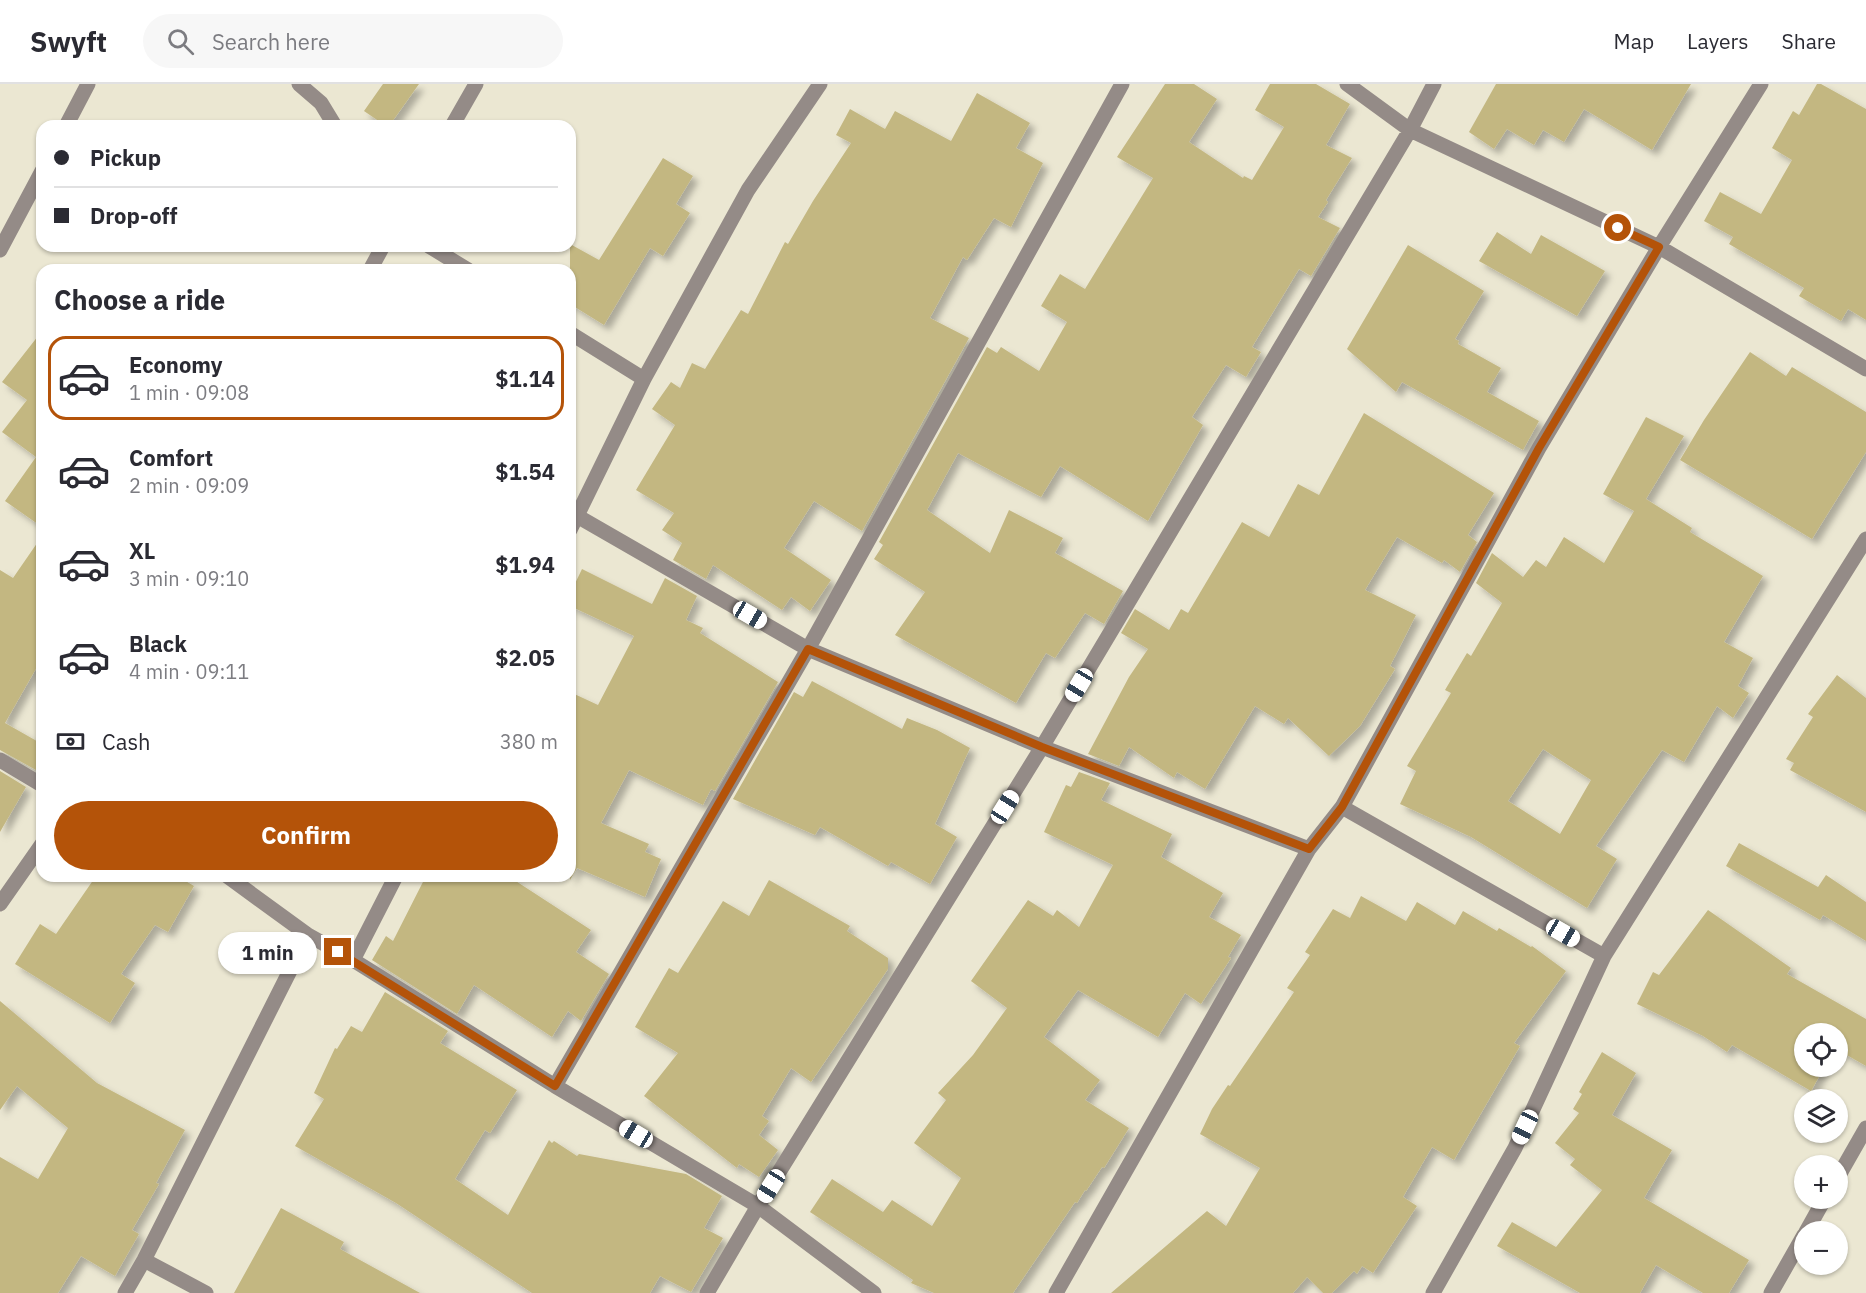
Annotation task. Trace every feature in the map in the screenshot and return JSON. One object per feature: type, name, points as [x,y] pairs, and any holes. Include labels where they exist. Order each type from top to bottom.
[{"type":"street","points":[[69,120],[88,84]]},
{"type":"street","points":[[299,84],[321,103],[331,120]]},
{"type":"street","points":[[455,120],[476,84]]},
{"type":"street","points":[[576,517],[644,379],[748,190],[820,84]]},
{"type":"street","points":[[555,1086],[808,649],[1122,84]]},
{"type":"street","points":[[1347,84],[1410,130],[1659,247],[1866,369]]},
{"type":"street","points":[[707,1293],[758,1206],[1042,747],[1410,130],[1434,84]]},
{"type":"street","points":[[1056,1293],[1309,849],[1342,807],[1539,448],[1659,247],[1761,84]]},
{"type":"street","points":[[0,250],[36,182]]},
{"type":"street","points":[[439,252],[458,264]]},
{"type":"street","points":[[576,337],[644,379]]},
{"type":"street","points":[[576,525],[808,649],[1042,747],[1309,849]]},
{"type":"street","points":[[1433,1293],[1515,1148],[1604,957],[1866,539]]},
{"type":"street","points":[[0,760],[36,781]]},
{"type":"street","points":[[1342,807],[1604,957]]},
{"type":"street","points":[[0,904],[36,853]]},
{"type":"street","points":[[235,882],[308,935],[353,960],[555,1086],[758,1206],[874,1293]]},
{"type":"street","points":[[353,960],[393,882]]},
{"type":"street","points":[[125,1293],[144,1260],[308,935]]},
{"type":"street","points":[[1848,1160],[1866,1128]]},
{"type":"street","points":[[1771,1293],[1794,1252]]},
{"type":"street","points":[[144,1260],[206,1293]]},
{"type":"building","points":[[383,84],[419,84],[393,120],[377,120],[364,111]]},
{"type":"building","points":[[1165,84],[1194,84],[1217,99],[1189,142],[1243,178],[1244,176],[1252,180],[1284,127],[1255,110],[1270,84],[1316,84],[1350,104],[1326,145],[1352,158],[1318,217],[1340,228],[1311,276],[1299,269],[1252,347],[1261,352],[1246,377],[1226,365],[1192,417],[1203,425],[1148,521],[1060,466],[1041,497],[958,453],[927,510],[990,553],[1009,510],[1063,538],[1055,553],[1123,591],[1104,624],[1085,613],[1055,658],[1046,653],[1016,703],[895,635],[925,592],[874,559],[883,545],[879,542],[987,347],[997,353],[1001,347],[1039,371],[1067,322],[1041,306],[1060,274],[1085,289],[1153,178],[1117,157]]},
{"type":"building","points":[[1496,84],[1691,84],[1652,150],[1584,109],[1564,142],[1543,130],[1534,145],[1507,129],[1494,149],[1469,132]]},
{"type":"building","points":[[1817,84],[1821,84],[1866,109],[1866,320],[1848,309],[1841,321],[1799,296],[1804,288],[1729,244],[1733,237],[1704,221],[1720,192],[1761,214],[1792,160],[1772,148],[1793,111],[1799,115]]},
{"type":"building","points":[[977,93],[1030,123],[1016,148],[1043,163],[1011,227],[994,218],[967,260],[963,257],[930,318],[969,338],[862,531],[814,501],[784,548],[831,580],[810,611],[791,597],[782,610],[713,565],[706,579],[673,560],[682,543],[662,530],[674,513],[636,490],[675,425],[652,409],[671,382],[680,388],[692,363],[705,369],[741,310],[748,314],[785,242],[788,244],[851,143],[836,135],[850,109],[885,129],[895,111],[951,141]]},
{"type":"building","points":[[663,158],[693,176],[676,204],[690,213],[663,256],[650,248],[604,325],[576,308],[576,264],[570,264],[570,252],[576,252],[576,247],[599,260]]},
{"type":"building","points":[[1497,232],[1531,254],[1541,235],[1605,271],[1577,316],[1479,261]]},
{"type":"building","points":[[1408,245],[1484,291],[1455,339],[1459,341],[1458,344],[1501,368],[1487,392],[1539,421],[1523,450],[1402,382],[1396,392],[1347,349]]},
{"type":"building","points":[[36,339],[36,457],[2,432],[27,400],[2,382]]},
{"type":"building","points":[[1750,352],[1786,376],[1792,367],[1866,412],[1866,452],[1812,539],[1680,460]]},
{"type":"building","points":[[1364,413],[1494,493],[1468,535],[1477,542],[1460,572],[1444,560],[1442,563],[1397,537],[1365,590],[1416,615],[1390,666],[1395,669],[1360,726],[1329,756],[1288,718],[1284,724],[1255,706],[1205,789],[1177,772],[1174,778],[1129,747],[1119,766],[1088,754],[1129,677],[1148,649],[1121,633],[1135,609],[1169,630],[1181,609],[1188,613],[1242,522],[1269,537],[1298,484],[1319,495]]},
{"type":"building","points":[[1646,417],[1684,436],[1646,499],[1692,528],[1690,532],[1763,576],[1724,642],[1753,658],[1738,686],[1749,693],[1733,718],[1717,706],[1684,762],[1662,750],[1596,846],[1617,859],[1587,908],[1471,837],[1400,804],[1416,771],[1407,766],[1451,693],[1445,690],[1467,653],[1471,656],[1502,603],[1476,583],[1492,553],[1523,577],[1536,560],[1546,567],[1564,537],[1604,563],[1634,511],[1603,494]],"holes":[[[1543,749],[1591,780],[1560,834],[1508,801]]]},
{"type":"building","points":[[36,457],[36,523],[5,501]]},
{"type":"building","points":[[36,545],[36,669],[5,723],[36,741],[36,770],[0,750],[0,570],[13,578]]},
{"type":"building","points":[[582,569],[652,604],[665,578],[697,596],[686,620],[703,628],[700,633],[778,682],[715,791],[711,789],[703,805],[629,770],[601,823],[649,844],[645,852],[661,859],[645,897],[577,868],[576,870],[576,695],[598,705],[634,636],[576,609],[576,582]]},
{"type":"building","points":[[1837,675],[1866,698],[1866,812],[1790,770],[1794,763],[1786,759],[1813,717],[1808,714]]},
{"type":"building","points":[[812,681],[902,729],[907,718],[937,730],[970,748],[935,824],[957,837],[930,884],[891,862],[888,866],[820,827],[815,835],[733,799],[794,692],[803,697]]},
{"type":"building","points":[[0,771],[26,787],[0,832]]},
{"type":"building","points":[[1079,772],[1110,783],[1101,800],[1172,834],[1161,857],[1223,893],[1209,917],[1241,935],[1228,957],[1231,958],[1201,1004],[1185,993],[1158,1037],[1078,990],[1044,1037],[1100,1080],[1085,1100],[1129,1128],[1104,1168],[1102,1167],[1077,1203],[1075,1202],[1013,1293],[934,1293],[911,1283],[913,1280],[810,1212],[832,1179],[883,1212],[892,1200],[932,1226],[961,1178],[914,1143],[946,1100],[938,1093],[973,1055],[1007,1008],[971,981],[1028,900],[1053,916],[1057,910],[1079,927],[1113,865],[1044,832],[1066,785],[1071,787]]},
{"type":"building","points":[[1739,843],[1818,887],[1826,875],[1866,902],[1866,941],[1823,915],[1820,920],[1726,866]]},
{"type":"building","points":[[769,880],[850,926],[847,931],[888,958],[888,969],[811,1082],[791,1068],[762,1116],[769,1121],[759,1135],[778,1150],[759,1177],[739,1164],[737,1168],[644,1096],[678,1053],[635,1027],[669,968],[678,973],[723,901],[749,916]]},
{"type":"building","points":[[92,882],[187,882],[194,886],[168,932],[155,925],[121,974],[135,983],[110,1023],[15,964],[40,924],[56,934]]},
{"type":"building","points":[[423,882],[517,882],[591,930],[576,952],[609,974],[581,1021],[568,1011],[552,1037],[474,985],[457,1014],[372,960],[386,936],[393,941]]},
{"type":"building","points":[[1361,896],[1406,921],[1417,902],[1455,925],[1463,911],[1497,931],[1499,928],[1532,946],[1566,971],[1514,1043],[1520,1046],[1454,1160],[1432,1147],[1403,1197],[1417,1206],[1373,1273],[1362,1266],[1357,1274],[1354,1271],[1332,1293],[1323,1293],[1307,1277],[1293,1293],[1111,1293],[1207,1211],[1226,1226],[1260,1168],[1200,1134],[1212,1109],[1294,992],[1287,988],[1310,955],[1305,952],[1333,909],[1350,918]]},
{"type":"building","points":[[1708,910],[1791,968],[1787,974],[1866,1019],[1866,1066],[1848,1056],[1848,1023],[1794,1023],[1794,1077],[1819,1077],[1812,1089],[1808,1089],[1732,1045],[1727,1052],[1703,1036],[1637,1004],[1653,972],[1659,975]]},
{"type":"building","points":[[385,992],[448,1031],[440,1043],[517,1090],[490,1133],[485,1130],[455,1179],[508,1215],[549,1140],[577,1156],[579,1154],[686,1174],[722,1196],[704,1228],[723,1238],[691,1292],[660,1276],[650,1293],[532,1293],[396,1203],[295,1146],[324,1099],[314,1093],[335,1048],[337,1049],[351,1026],[362,1032]]},
{"type":"building","points":[[0,1001],[97,1083],[185,1130],[156,1183],[159,1184],[132,1230],[139,1234],[115,1276],[81,1256],[58,1293],[0,1293],[0,1157],[38,1179],[68,1128],[17,1086],[0,1110]]},
{"type":"building","points":[[1602,1052],[1636,1073],[1612,1115],[1672,1150],[1644,1198],[1749,1260],[1729,1293],[1703,1293],[1656,1265],[1640,1293],[1580,1293],[1497,1246],[1512,1222],[1556,1247],[1602,1190],[1570,1165],[1575,1159],[1555,1143],[1579,1113],[1573,1109],[1582,1094],[1579,1092]]},
{"type":"building","points":[[281,1208],[344,1242],[340,1249],[420,1293],[234,1293]]},
{"type":"route","points":[[338,952],[555,1086],[808,649],[1042,747],[1309,849],[1342,807],[1539,448],[1659,247],[1618,228]]}]
